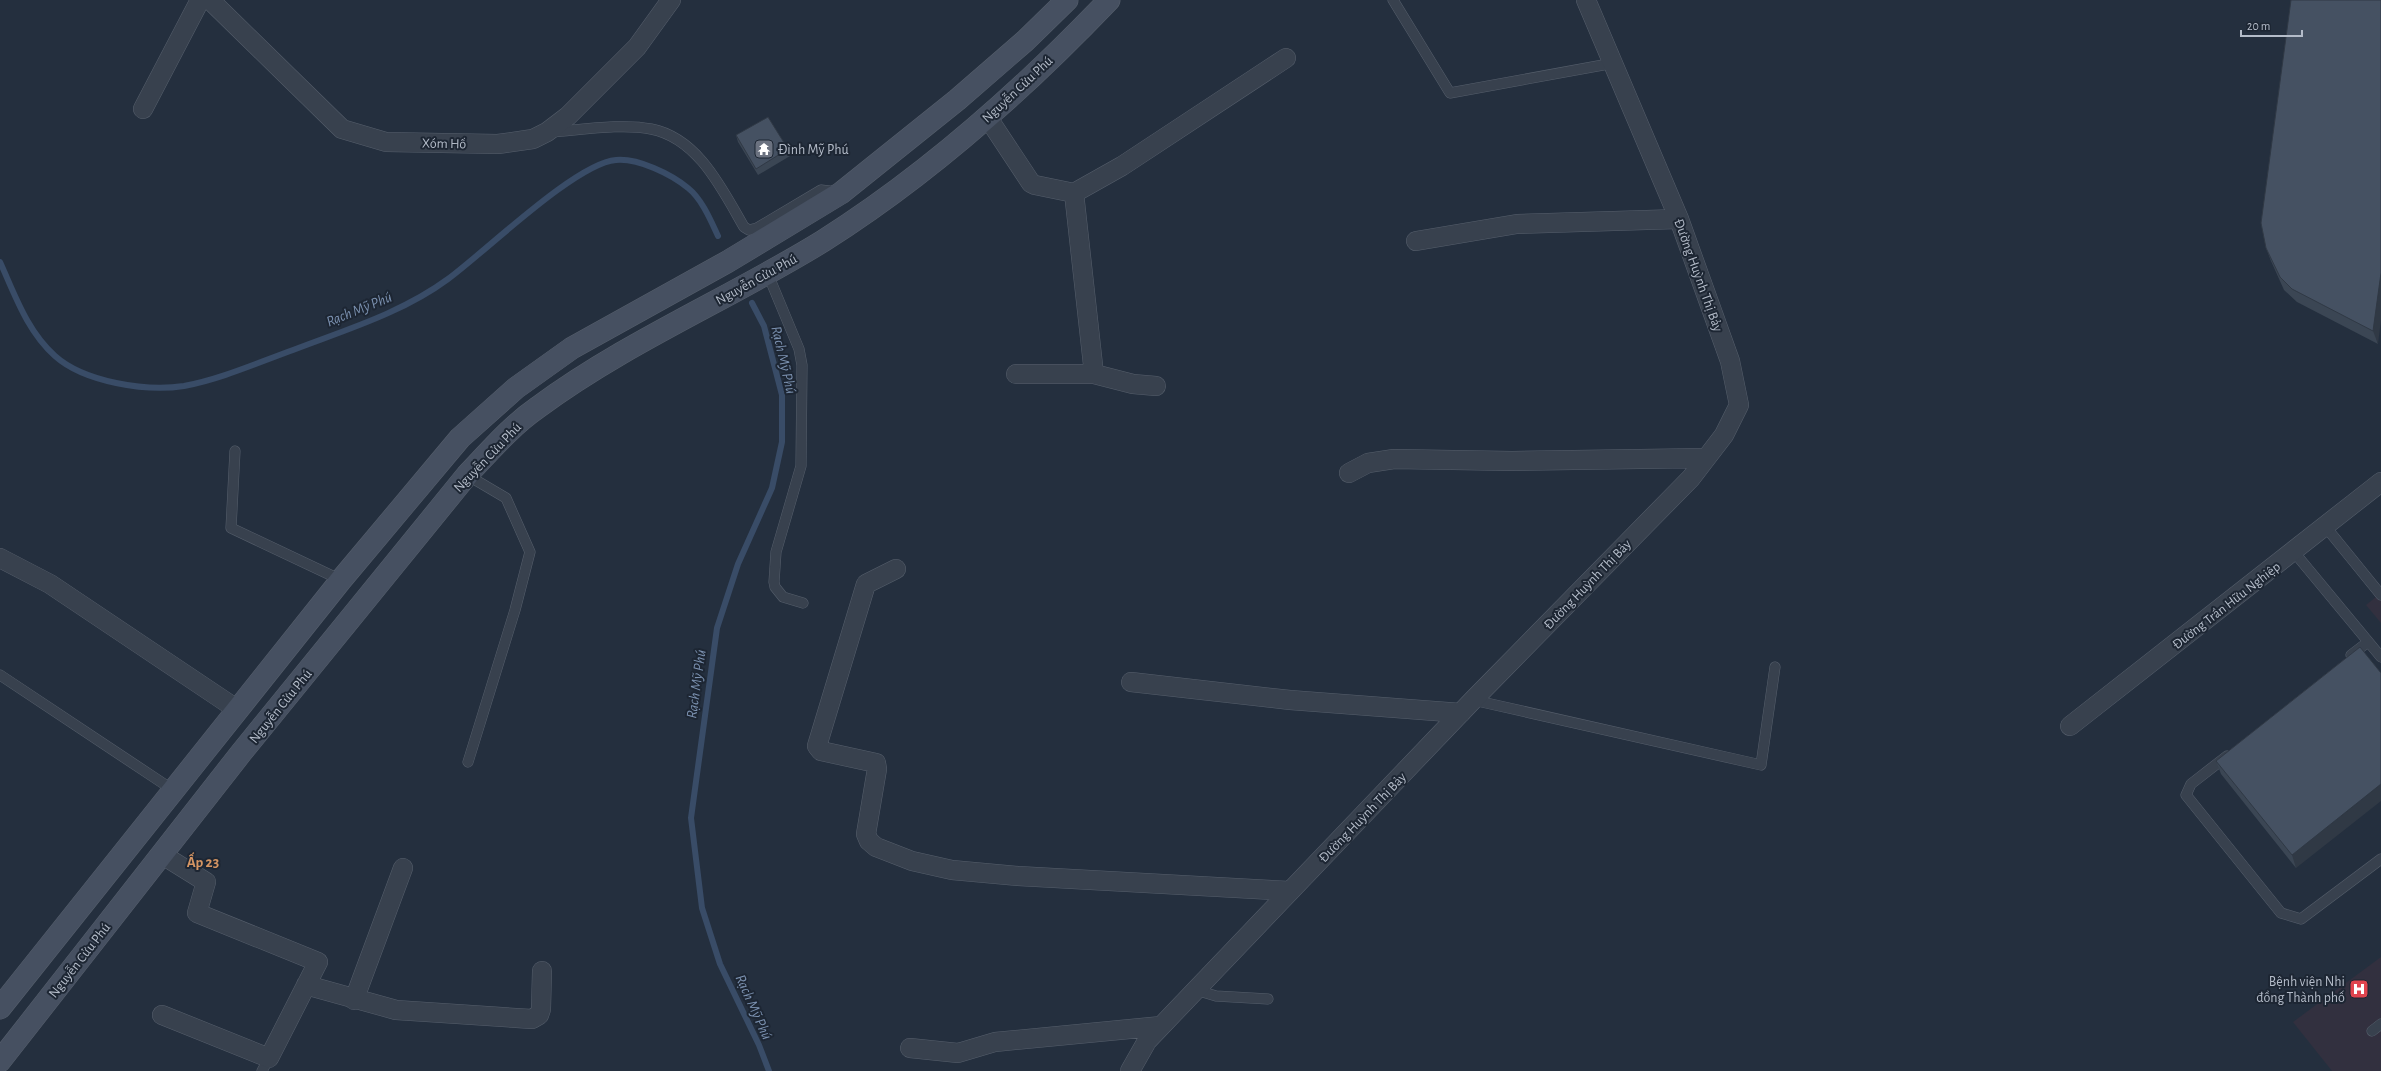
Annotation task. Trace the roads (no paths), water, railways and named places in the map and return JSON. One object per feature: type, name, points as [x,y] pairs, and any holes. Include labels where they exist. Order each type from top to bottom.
[{"type":"main road","name":"Nguyễn Cửu Phú","points":[[0,1008],[341,580],[460,438],[516,388],[572,348],[727,262],[842,192],[958,100],[1025,42],[1067,0]]},
{"type":"main road","name":"Nguyễn Cửu Phú","points":[[0,1061],[161,854],[467,475],[536,408],[616,357],[823,241],[919,173],[988,118],[1109,0]]},
{"type":"street","points":[[143,109],[200,0]]},
{"type":"street","name":"Xóm Hố","points":[[210,0],[342,129],[386,142],[498,144],[525,141],[547,132],[568,116],[637,47],[671,0]]},
{"type":"street","name":"Đường Huỳnh Thị Bảy","points":[[1130,1071],[1147,1041],[1161,1026],[1467,707],[1690,478],[1724,434],[1738,405],[1730,361],[1678,219],[1614,63],[1586,0]]},
{"type":"street","points":[[988,118],[1031,183],[1035,186],[1074,193],[1122,166],[1286,58]]},
{"type":"street","points":[[1074,193],[1094,374]]},
{"type":"street","points":[[1416,241],[1517,224],[1678,219]]},
{"type":"street","points":[[1016,374],[1094,374],[1133,384],[1156,386]]},
{"type":"street","points":[[1349,474],[1368,463],[1394,459],[1512,461],[1706,458]]},
{"type":"street","name":"Đường Trần Hữu Nghiệp","points":[[2070,726],[2294,552],[2381,482]]},
{"type":"street","points":[[0,558],[50,584],[238,710]]},
{"type":"street","points":[[896,570],[866,584],[817,746],[821,751],[876,763],[877,769],[866,834],[872,845],[912,862],[952,870],[1025,877],[1290,891]]},
{"type":"street","points":[[1131,682],[1290,700],[1467,707]]},
{"type":"street","points":[[161,854],[206,882],[197,913],[318,962],[265,1064],[162,1015]]},
{"type":"street","points":[[354,1000],[403,868]]},
{"type":"street","points":[[306,985],[354,1000],[396,1010],[532,1019],[538,1015],[541,1009],[542,971]]},
{"type":"street","points":[[910,1048],[958,1053],[970,1051],[995,1042],[1161,1026]]},
{"type":"lane","points":[[1393,0],[1450,93],[1614,63]]},
{"type":"lane","points":[[547,132],[635,127],[651,129],[675,137],[693,152],[715,177],[744,227],[749,230],[757,228],[821,190],[842,192]]},
{"type":"lane","points":[[767,272],[799,349],[802,365],[801,466],[776,552],[774,584],[783,597],[802,603]]},
{"type":"lane","points":[[235,451],[231,528],[341,580]]},
{"type":"lane","points":[[467,475],[506,498],[530,552],[516,610],[468,762]]},
{"type":"lane","points":[[2325,526],[2381,595]]},
{"type":"lane","points":[[2294,552],[2381,657]]},
{"type":"lane","points":[[2344,661],[2368,642]]},
{"type":"lane","points":[[1467,707],[1761,765],[1775,667]]},
{"type":"lane","points":[[0,675],[173,790]]},
{"type":"lane","points":[[2234,750],[2191,784],[2186,796],[2282,913],[2301,919],[2381,859]]},
{"type":"lane","points":[[1196,990],[1216,996],[1268,999]]},
{"type":"lane","points":[[2372,1031],[2381,1024]]},
{"type":"waterway","name":"Rạch Mỹ Phú","points":[[0,262],[29,324],[45,346],[67,365],[82,372],[116,383],[152,388],[169,388],[198,383],[239,370],[353,328],[412,302],[448,279],[555,192],[578,176],[599,165],[616,160],[625,160],[644,164],[664,172],[688,188],[698,198],[706,210],[718,236]]},
{"type":"waterway","name":"Rạch Mỹ Phú","points":[[752,303],[764,326],[782,395],[782,442],[772,488],[738,564],[717,628],[691,818],[702,908],[720,964],[759,1045],[769,1071]]},
{"type":"place","name":"Đình Mỹ Phú","points":[[764,149]]},
{"type":"place","name":"Bệnh viện Nhi đồng Thành phố","points":[[2359,989]]},
{"type":"district","name":"Ấp 23","points":[[203,862]]}]
